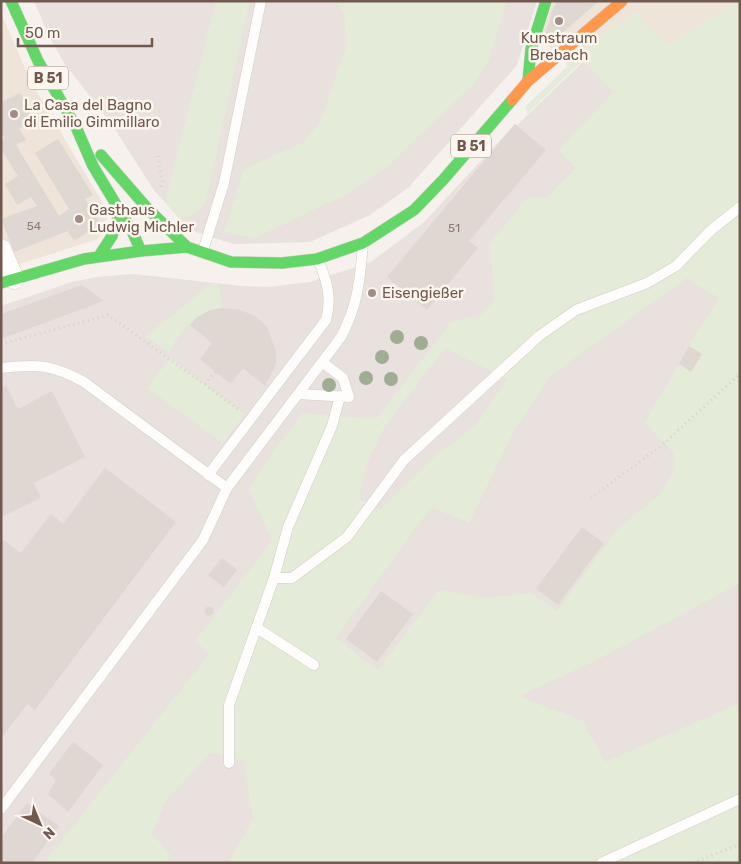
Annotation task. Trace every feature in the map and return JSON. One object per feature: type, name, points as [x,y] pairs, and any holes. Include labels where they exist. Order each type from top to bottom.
[{"type":"main road","name":"B 51","points":[[11,1],[34,52],[76,127],[93,166],[141,251],[187,247],[231,262],[257,264],[317,259],[363,242],[414,210],[443,180],[528,81],[622,1]]},
{"type":"main road","points":[[528,81],[531,49],[546,1]]},
{"type":"main road","name":"B 51","points":[[76,127],[148,209],[187,247]]},
{"type":"main road","points":[[8,281],[99,256],[141,251],[149,232],[148,209]]},
{"type":"main road","points":[[99,256],[112,236],[120,211]]},
{"type":"street","points":[[1,249],[8,281]]},
{"type":"lane","points":[[203,252],[224,183],[261,1]]},
{"type":"lane","points":[[274,578],[292,578],[347,537],[404,460],[539,336],[576,310],[647,283],[676,266],[710,231],[740,207]]},
{"type":"lane","points":[[1,809],[203,540],[227,488],[341,337],[352,315],[359,284],[363,242]]},
{"type":"lane","points":[[208,475],[326,320],[330,306],[327,282],[317,259]]},
{"type":"lane","points":[[298,394],[349,397],[343,378],[322,362]]},
{"type":"lane","points":[[1,368],[43,365],[73,376],[84,382],[227,488]]},
{"type":"lane","points":[[229,763],[229,705],[274,578],[288,527],[332,426],[340,396]]},
{"type":"lane","points":[[257,628],[314,665]]},
{"type":"lane","points":[[601,863],[740,799]]},
{"type":"path","points":[[158,156],[162,181],[159,195]]},
{"type":"path","points":[[1,344],[108,316],[205,384],[251,419]]},
{"type":"path","points":[[205,384],[216,372]]},
{"type":"path","points":[[591,498],[661,446],[740,374]]},
{"type":"path","points":[[693,863],[740,844]]},
{"type":"shaded area","points":[[34,1],[537,1],[517,65],[408,188],[370,215],[310,242],[233,244],[190,230],[153,189],[113,126],[64,63],[49,36]]},
{"type":"shaded area","points":[[553,1],[736,1],[667,46],[636,11],[572,70],[541,38]]},
{"type":"shaded area","points":[[736,1],[740,1],[740,789],[581,863],[1,863],[1,306],[72,282],[97,277],[133,274],[268,287],[310,282],[371,262],[424,222],[515,124],[517,125],[636,11],[667,46]]},
{"type":"shaded area","points":[[1,13],[30,80],[109,214],[98,239],[1,270]]},
{"type":"green space","points":[[216,1],[250,1],[206,201],[195,214],[180,218],[165,202]]},
{"type":"green space","points":[[336,1],[507,1],[488,63],[473,85],[385,168],[347,194],[255,238],[224,232],[244,169],[304,142],[321,120],[347,44],[344,15]]},
{"type":"green space","points":[[736,1],[740,1],[740,583],[595,661],[519,696],[583,721],[605,762],[740,703],[740,863],[228,863],[253,819],[244,761],[210,753],[165,802],[152,833],[170,855],[167,863],[44,863],[209,654],[195,641],[272,541],[249,489],[271,454],[303,413],[376,419],[451,322],[482,314],[495,300],[489,244],[527,198],[547,197],[575,168],[559,150],[613,92],[582,61],[527,114],[526,106],[578,56],[619,21],[622,24],[636,11],[667,46]],"holes":[[[687,278],[719,298],[689,346],[702,354],[692,371],[679,364],[645,422],[673,452],[675,470],[660,494],[618,529],[557,611],[531,593],[485,598],[439,590],[378,670],[336,638],[431,507],[469,523],[515,429],[550,376]],[[445,348],[507,379],[476,425],[436,455],[380,510],[359,498],[368,461],[385,426]]]},
{"type":"green space","points":[[212,283],[219,284],[222,308],[205,313],[190,323],[178,337],[170,353],[145,337]]},
{"type":"green space","points":[[170,358],[245,414],[223,443],[147,388]]},
{"type":"building","points":[[558,1],[599,1],[551,41],[545,35],[553,8]]},
{"type":"building","points":[[20,93],[34,118],[19,129],[26,140],[16,145],[59,216],[69,209],[35,153],[58,139],[93,195],[85,199],[101,224],[74,241],[68,231],[14,252],[1,219],[37,206],[31,197],[17,205],[5,184],[18,176],[1,149],[1,140],[5,138],[1,133],[1,102]]},
{"type":"building","points":[[515,124],[546,150],[469,241],[478,248],[427,310],[387,277]]},
{"type":"building","points":[[82,285],[104,301],[1,339],[1,314]]},
{"type":"building","points":[[222,308],[240,310],[255,316],[267,327],[276,351],[276,364],[265,386],[243,368],[230,384],[200,359],[212,343],[190,325],[197,317],[210,310]]},
{"type":"building","points":[[689,346],[702,354],[691,372],[679,364]]},
{"type":"building","points":[[6,385],[18,409],[52,391],[85,457],[34,483],[41,498],[1,517],[1,388]]},
{"type":"building","points":[[105,468],[176,522],[35,710],[27,704],[1,739],[1,538],[21,553],[51,514],[63,524]]},
{"type":"building","points":[[582,527],[604,543],[558,605],[536,589]]},
{"type":"building","points":[[222,558],[237,570],[224,587],[208,575]]},
{"type":"building","points":[[381,591],[413,614],[377,662],[346,639]]},
{"type":"building","points":[[209,606],[214,611],[209,616],[204,611]]},
{"type":"building","points":[[73,742],[103,765],[68,812],[48,794],[56,780],[49,774]]},
{"type":"building","points":[[27,803],[59,826],[32,863],[1,863],[1,838]]},
{"type":"traffic: fast","points":[[11,1],[38,61],[76,127],[93,166],[132,231],[141,251]]},
{"type":"traffic: fast","points":[[528,81],[531,49],[546,1]]},
{"type":"traffic: fast","points":[[141,251],[187,247],[231,262],[282,263],[317,259],[363,243],[414,210],[443,180],[512,100]]},
{"type":"traffic: fast","points":[[101,155],[148,209],[187,247]]},
{"type":"traffic: fast","points":[[99,256],[112,236],[120,211]]},
{"type":"traffic: fast","points":[[1,283],[84,259],[141,251]]},
{"type":"traffic: slow","points":[[512,100],[528,81],[622,1]]},
{"type":"place","name":"Kunstraum Brebach","points":[[559,21]]},
{"type":"place","name":"La Casa del Bagno di Emilio Gimmillaro","points":[[14,114]]},
{"type":"place","name":"Gasthaus Ludwig Michler","points":[[79,219]]},
{"type":"place","name":"Eisengießer","points":[[372,293]]}]
